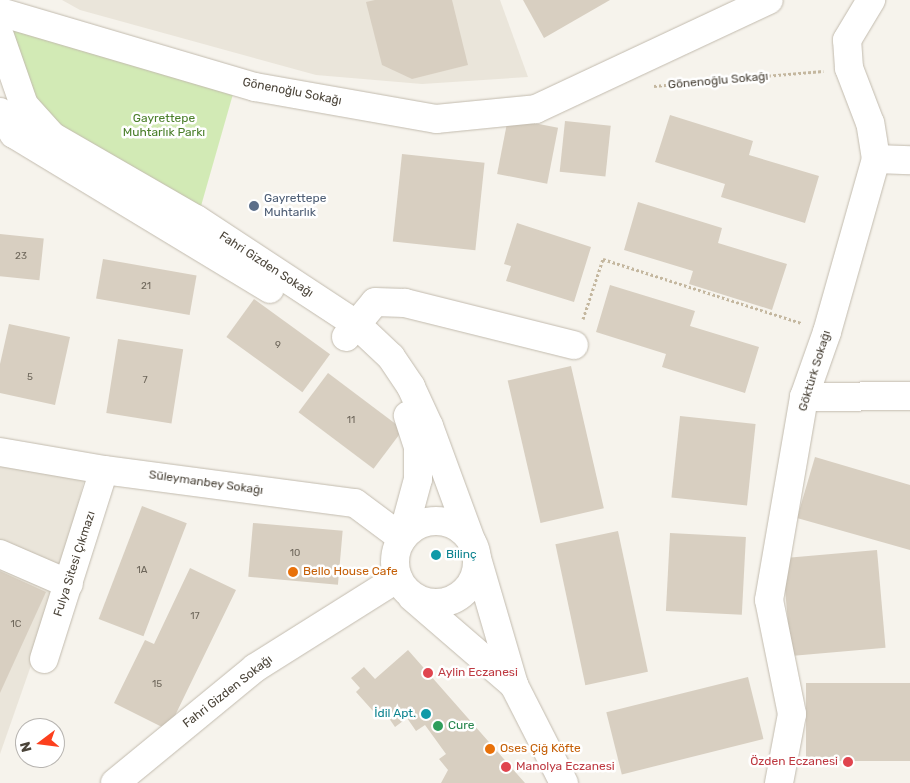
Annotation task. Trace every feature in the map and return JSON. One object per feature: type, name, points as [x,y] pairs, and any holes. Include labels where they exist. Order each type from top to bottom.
[{"type":"street","name":"Gönenoğlu Sokağı","points":[[0,12],[255,87],[436,119],[536,109],[769,0]]},
{"type":"street","name":"Göktürk Sokağı","points":[[778,783],[792,714],[769,600],[804,397],[827,332],[876,159],[870,122],[849,68],[847,40],[871,0]]},
{"type":"street","name":"Fahri Gizden Sokağı","points":[[0,36],[24,105],[52,136],[196,219],[391,357],[411,387],[474,548]]},
{"type":"street","name":"Fahri Gizden Sokağı","points":[[0,112],[14,134],[351,330],[373,366],[407,413],[418,447],[418,479],[402,538]]},
{"type":"street","points":[[876,159],[910,160]]},
{"type":"street","points":[[351,330],[375,302],[405,303],[574,345]]},
{"type":"street","points":[[804,397],[910,396]]},
{"type":"street","name":"Süleymanbey Sokağı","points":[[0,452],[104,470],[354,503],[402,538]]},
{"type":"street","name":"Fulya Sitesi Çıkmazı","points":[[44,659],[104,470]]},
{"type":"street","points":[[514,686],[403,586],[396,551],[402,538],[422,524],[447,523],[459,528],[474,548],[514,686],[564,783]]},
{"type":"street","points":[[403,586],[430,603],[457,598],[475,576],[474,548]]},
{"type":"street","points":[[0,554],[69,584]]},
{"type":"street","name":"Fahri Gizden Sokağı","points":[[115,783],[255,668],[403,586]]},
{"type":"path","name":"Gönenoğlu Sokağı","points":[[652,86],[849,68]]},
{"type":"path","points":[[574,345],[603,259],[827,332]]},
{"type":"shaded area","points":[[62,0],[500,0],[528,77],[422,84],[316,75],[80,10]]},
{"type":"shaded area","points":[[0,463],[85,476],[56,594],[0,754]]},
{"type":"green space","name":"Gayrettepe Muhtarlık Parkı","points":[[4,20],[235,87],[199,213],[40,122]]},
{"type":"building","points":[[375,0],[452,0],[468,65],[412,79],[382,65],[366,2]]},
{"type":"building","points":[[523,0],[610,0],[544,38]]},
{"type":"building","points":[[670,115],[753,141],[749,155],[819,176],[805,223],[721,197],[725,184],[655,162]]},
{"type":"building","points":[[508,118],[558,128],[547,184],[497,174]]},
{"type":"building","points":[[565,121],[611,126],[605,177],[560,172]]},
{"type":"building","points":[[402,154],[485,163],[475,250],[393,242]]},
{"type":"building","points":[[638,202],[722,228],[718,243],[787,264],[772,310],[689,284],[693,271],[624,250]]},
{"type":"building","points":[[517,223],[591,247],[574,302],[506,281],[511,266],[504,264]]},
{"type":"building","points":[[0,234],[44,239],[39,280],[0,276]]},
{"type":"building","points":[[103,259],[197,275],[190,315],[96,298]]},
{"type":"building","points":[[610,285],[695,311],[690,326],[759,347],[745,393],[662,367],[666,354],[596,332]]},
{"type":"building","points":[[254,299],[330,354],[302,392],[226,337]]},
{"type":"building","points":[[9,324],[70,337],[55,405],[0,393],[0,364]]},
{"type":"building","points":[[118,339],[183,349],[171,423],[106,413]]},
{"type":"building","points":[[571,366],[604,508],[541,523],[508,381]]},
{"type":"building","points":[[328,373],[403,430],[374,469],[299,412]]},
{"type":"building","points":[[680,416],[756,424],[747,505],[671,498]]},
{"type":"building","points":[[815,457],[910,485],[910,550],[797,518]]},
{"type":"building","points":[[142,506],[187,523],[143,636],[99,619]]},
{"type":"building","points":[[253,523],[343,531],[338,585],[248,577]]},
{"type":"building","points":[[618,531],[648,672],[585,685],[555,544]]},
{"type":"building","points":[[670,533],[746,537],[742,615],[666,611]]},
{"type":"building","points":[[877,550],[886,648],[791,656],[782,558]]},
{"type":"building","points":[[190,568],[236,590],[168,730],[114,703],[145,640],[154,644]]},
{"type":"building","points":[[0,571],[46,592],[0,693]]},
{"type":"building","name":"İdil Apt.","points":[[408,650],[525,783],[441,783],[448,770],[439,759],[446,754],[425,725],[416,731],[407,718],[395,727],[384,711],[373,711],[356,692],[360,688],[351,678],[364,667],[375,679]]},
{"type":"building","points":[[748,677],[763,739],[622,774],[606,712]]},
{"type":"building","points":[[806,683],[910,683],[910,761],[806,761]]},
{"type":"place","name":"Gayrettepe Muhtarlık","points":[[254,206]]},
{"type":"place","name":"Bilinç","points":[[436,555]]},
{"type":"place","name":"Bello House Cafe","points":[[293,572]]},
{"type":"place","name":"Aylin Eczanesi","points":[[428,673]]},
{"type":"place","name":"İdil Apt.","points":[[426,714]]},
{"type":"place","name":"Cure","points":[[438,726]]},
{"type":"place","name":"Oses Çiğ Köfte","points":[[490,749]]},
{"type":"place","name":"Özden Eczanesi","points":[[848,762]]},
{"type":"place","name":"Manolya Eczanesi","points":[[506,767]]}]
